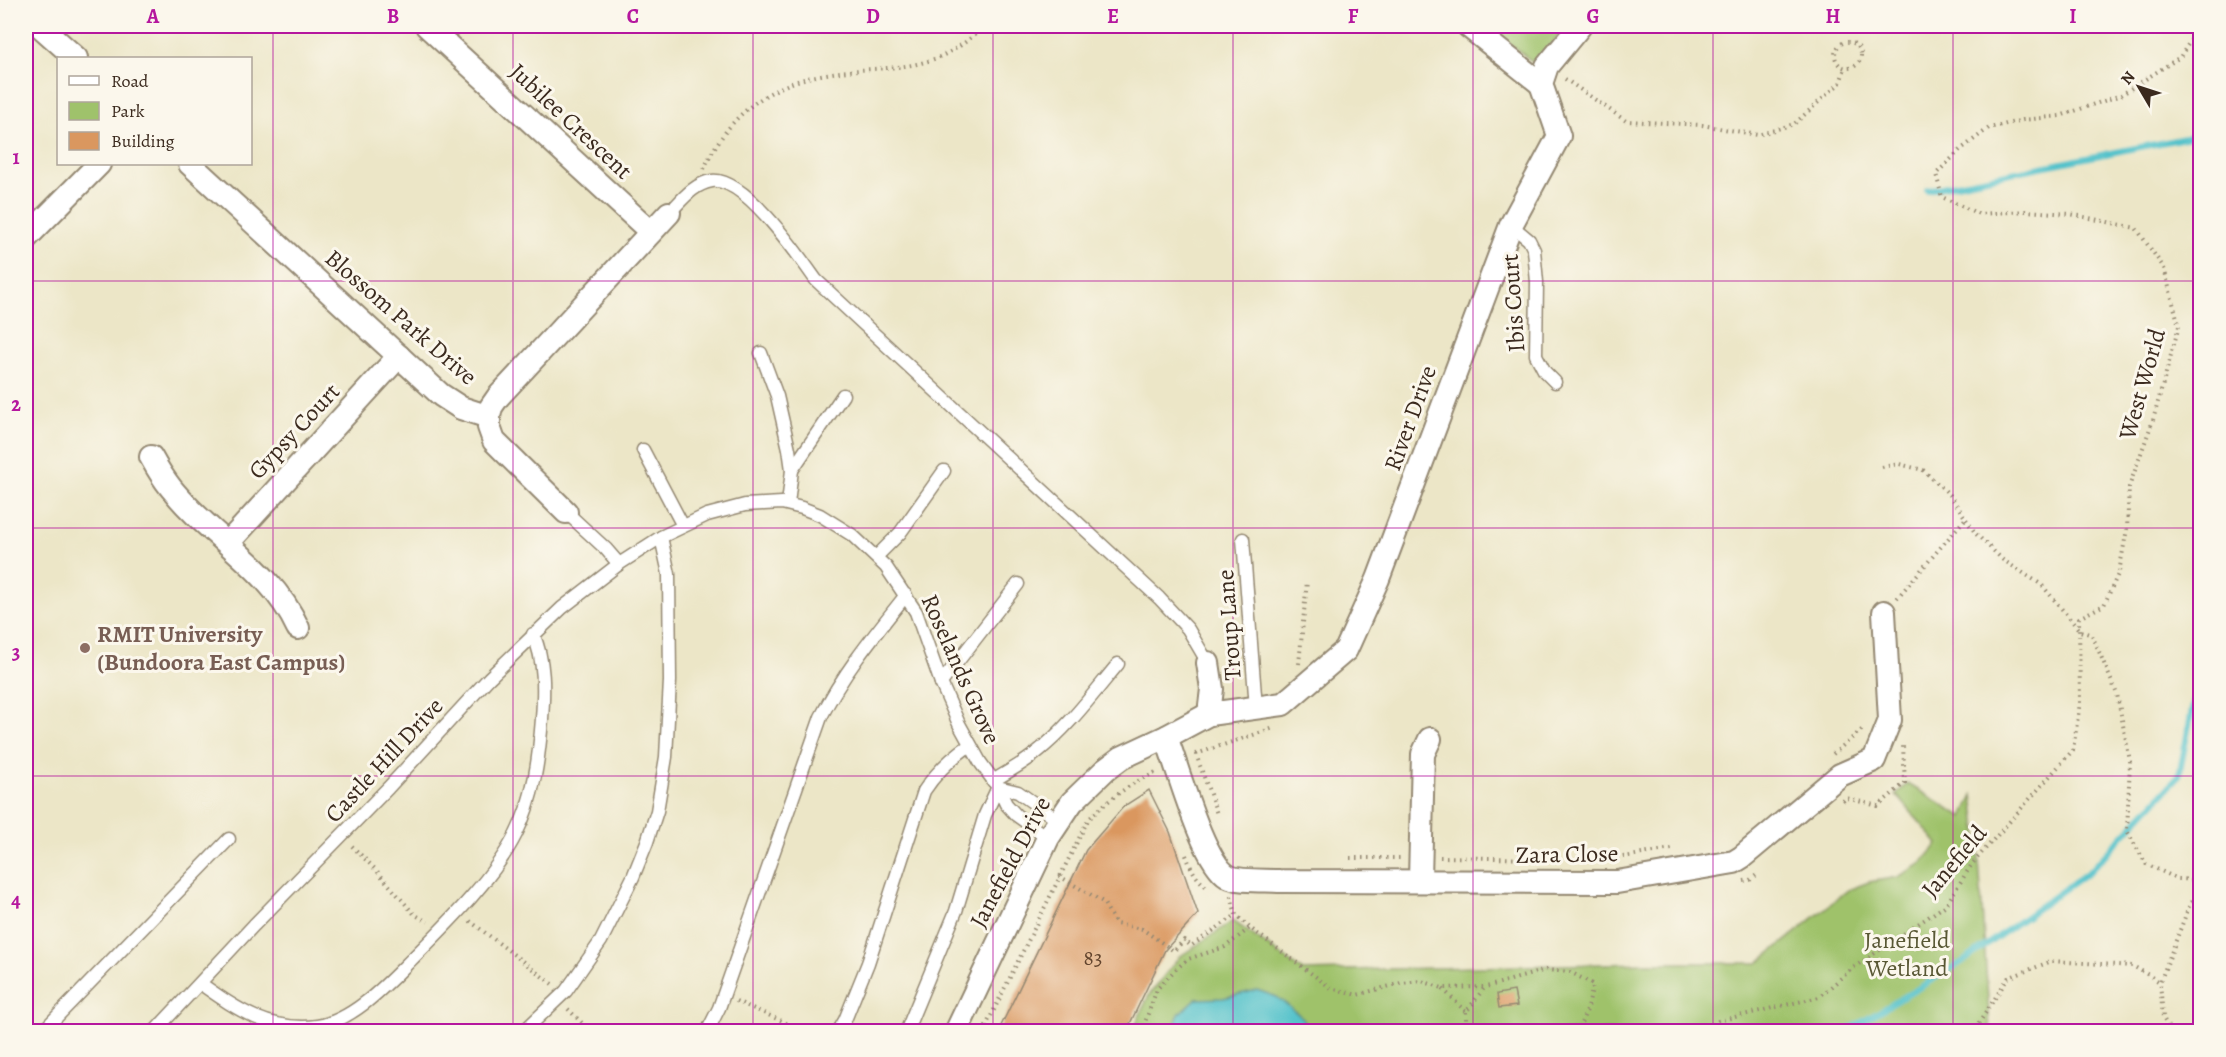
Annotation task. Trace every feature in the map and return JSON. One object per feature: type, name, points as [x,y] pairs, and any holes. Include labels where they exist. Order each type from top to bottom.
[{"type":"street","points":[[40,26],[75,57]]},
{"type":"street","name":"Jubilee Crescent","points":[[427,26],[651,232]]},
{"type":"street","points":[[1468,26],[1544,75],[1580,26]]},
{"type":"street","name":"River Drive","points":[[1245,710],[1283,704],[1346,650],[1378,579],[1511,225],[1559,136],[1544,75]]},
{"type":"street","points":[[26,238],[98,165]]},
{"type":"street","name":"Blossom Park Drive","points":[[191,165],[450,402],[460,408],[489,417],[489,427],[494,441],[566,512]]},
{"type":"street","points":[[489,417],[491,407],[498,397],[669,213]]},
{"type":"street","name":"Gypsy Court","points":[[228,543],[399,356]]},
{"type":"street","points":[[151,457],[171,489],[267,579],[282,598],[298,628]]},
{"type":"street","name":"Zara Close","points":[[1166,737],[1186,759],[1205,848],[1220,870],[1230,878],[1279,881],[1617,882],[1734,862],[1840,775],[1874,760],[1890,720],[1884,612]]},
{"type":"street","points":[[1208,663],[1212,689],[1209,714]]},
{"type":"street","name":"Janefield Drive","points":[[956,1032],[1054,830],[1072,802],[1121,758],[1209,714],[1245,710]]},
{"type":"street","points":[[1420,880],[1423,754],[1430,739]]},
{"type":"lane","points":[[669,213],[697,186],[715,181],[736,189],[757,206],[782,232],[816,280],[1159,598],[1188,629],[1208,663]]},
{"type":"lane","name":"Ibis Court","points":[[1511,225],[1529,240],[1534,250],[1537,282],[1536,355],[1545,372],[1555,382]]},
{"type":"lane","points":[[761,353],[777,396],[792,470],[788,504]]},
{"type":"lane","points":[[792,470],[843,395]]},
{"type":"lane","points":[[642,450],[683,526]]},
{"type":"lane","points":[[876,557],[900,533],[944,471]]},
{"type":"lane","name":"Roselands Grove","points":[[661,537],[706,515],[745,505],[765,503],[788,504],[820,515],[837,525],[876,557],[906,595],[924,631],[941,683],[970,745],[996,784],[1006,804],[1016,815],[1054,830]]},
{"type":"lane","points":[[566,512],[619,564]]},
{"type":"lane","points":[[523,1032],[562,995],[585,966],[617,912],[647,842],[661,793],[666,757],[670,681],[669,574],[661,537]]},
{"type":"lane","name":"Castle Hill Drive","points":[[154,1032],[533,634],[587,586],[661,537]]},
{"type":"lane","name":"Troup Lane","points":[[1244,538],[1245,710]]},
{"type":"lane","points":[[941,683],[1018,584]]},
{"type":"lane","points":[[707,1032],[723,996],[821,717],[832,695],[849,670],[906,595]]},
{"type":"lane","points":[[201,984],[245,1012],[273,1024],[299,1027],[333,1022],[348,1014],[386,984],[443,928],[517,834],[529,800],[537,761],[542,708],[541,656],[533,634]]},
{"type":"lane","points":[[906,1032],[952,921],[996,784],[1046,745],[1118,663]]},
{"type":"lane","points":[[838,1032],[868,963],[924,792],[935,774],[951,758],[970,745]]},
{"type":"lane","points":[[996,784],[1018,792],[1054,830]]},
{"type":"lane","points":[[42,1032],[229,839]]},
{"type":"path","points":[[697,186],[714,145],[737,116],[763,97],[790,84],[819,75],[916,66],[941,57],[975,35],[984,26]]},
{"type":"path","name":"West World","points":[[2080,631],[2079,618],[2104,605],[2119,572],[2127,529],[2128,487],[2153,420],[2179,326],[2164,268],[2136,228],[2070,214],[2026,211],[1979,214],[1942,197],[1936,174],[1960,150],[1989,128],[2023,120],[2061,116],[2121,95],[2180,57],[2200,26]]},
{"type":"path","points":[[1844,42],[1853,43],[1860,49],[1860,59],[1854,67],[1845,68],[1835,59],[1836,49],[1844,42]]},
{"type":"path","points":[[1544,75],[1626,121],[1702,125],[1758,135],[1794,124],[1840,83],[1845,68]]},
{"type":"path","points":[[1882,467],[1899,464],[1923,471],[1950,495],[1976,534],[2003,560],[2042,585],[2080,631],[2092,635],[2117,694],[2130,761],[2127,831],[2146,864],[2178,879],[2199,880],[2200,877]]},
{"type":"path","points":[[1884,612],[1965,519]]},
{"type":"path","points":[[1297,693],[1307,581]]},
{"type":"path","name":"Janefield","points":[[1703,1032],[1718,1021],[1818,997],[1853,968],[1946,905],[1972,864],[2073,750],[2080,704],[2080,631]]},
{"type":"path","points":[[1827,759],[1889,706]]},
{"type":"path","points":[[983,1032],[1088,820],[1107,801],[1130,784],[1186,759],[1285,724]]},
{"type":"path","points":[[1837,806],[1846,798],[1878,806],[1905,783],[1902,739]]},
{"type":"path","points":[[1186,759],[1218,816]]},
{"type":"path","points":[[342,836],[377,871],[414,914],[422,921],[443,928]]},
{"type":"path","points":[[1603,860],[1672,849]]},
{"type":"path","points":[[1342,858],[1546,859]]},
{"type":"path","points":[[1739,882],[1750,880],[1759,873]]},
{"type":"path","points":[[1059,876],[1103,902],[1116,924],[1142,929],[1174,951],[1184,940],[1191,946],[1236,915]]},
{"type":"path","points":[[2171,1032],[2163,1018],[2160,982],[2190,904],[2200,894]]},
{"type":"path","points":[[1242,902],[1232,902],[1236,915],[1250,928],[1331,988],[1357,995],[1401,983],[1422,981],[1442,988],[1486,987],[1546,970],[1569,972],[1593,984],[1588,1008],[1577,1032]]},
{"type":"path","points":[[454,916],[480,927],[547,981],[562,995],[591,1032]]},
{"type":"path","points":[[1144,1032],[1144,1025],[1157,988],[1175,970],[1188,959],[1225,947],[1250,928]]},
{"type":"path","points":[[1964,1032],[1977,1026],[2008,978],[2052,961],[2133,966],[2160,982]]},
{"type":"path","points":[[1466,1032],[1466,1012],[1486,987]]},
{"type":"path","points":[[1442,988],[1466,1012]]},
{"type":"path","points":[[723,996],[807,1032]]},
{"type":"green space","points":[[1487,26],[1568,26],[1534,63]]},
{"type":"green space","name":"Janefield Wetland","points":[[1908,784],[1963,817],[1973,795],[1990,1031],[1132,1032],[1149,995],[1179,957],[1233,921],[1303,971],[1647,963],[1758,963],[1848,890],[1869,882],[1898,877],[1921,864],[1938,844],[1896,794]]},
{"type":"water","points":[[1257,990],[1277,997],[1303,1018],[1306,1031],[1172,1031],[1179,1014],[1196,999],[1223,998]]},
{"type":"building","points":[[1149,790],[1170,832],[1198,914],[1165,950],[1126,1032],[998,1032],[1086,850],[1124,806]]},
{"type":"building","points":[[1514,991],[1517,1006],[1499,1008],[1497,994]]},
{"type":"waterway","points":[[1927,190],[2200,135]]},
{"type":"waterway","points":[[1845,1032],[1964,961],[2091,870],[2179,776],[2200,669]]},
{"type":"place","name":"RMIT University (Bundoora East Campus)","points":[[85,648]]}]
